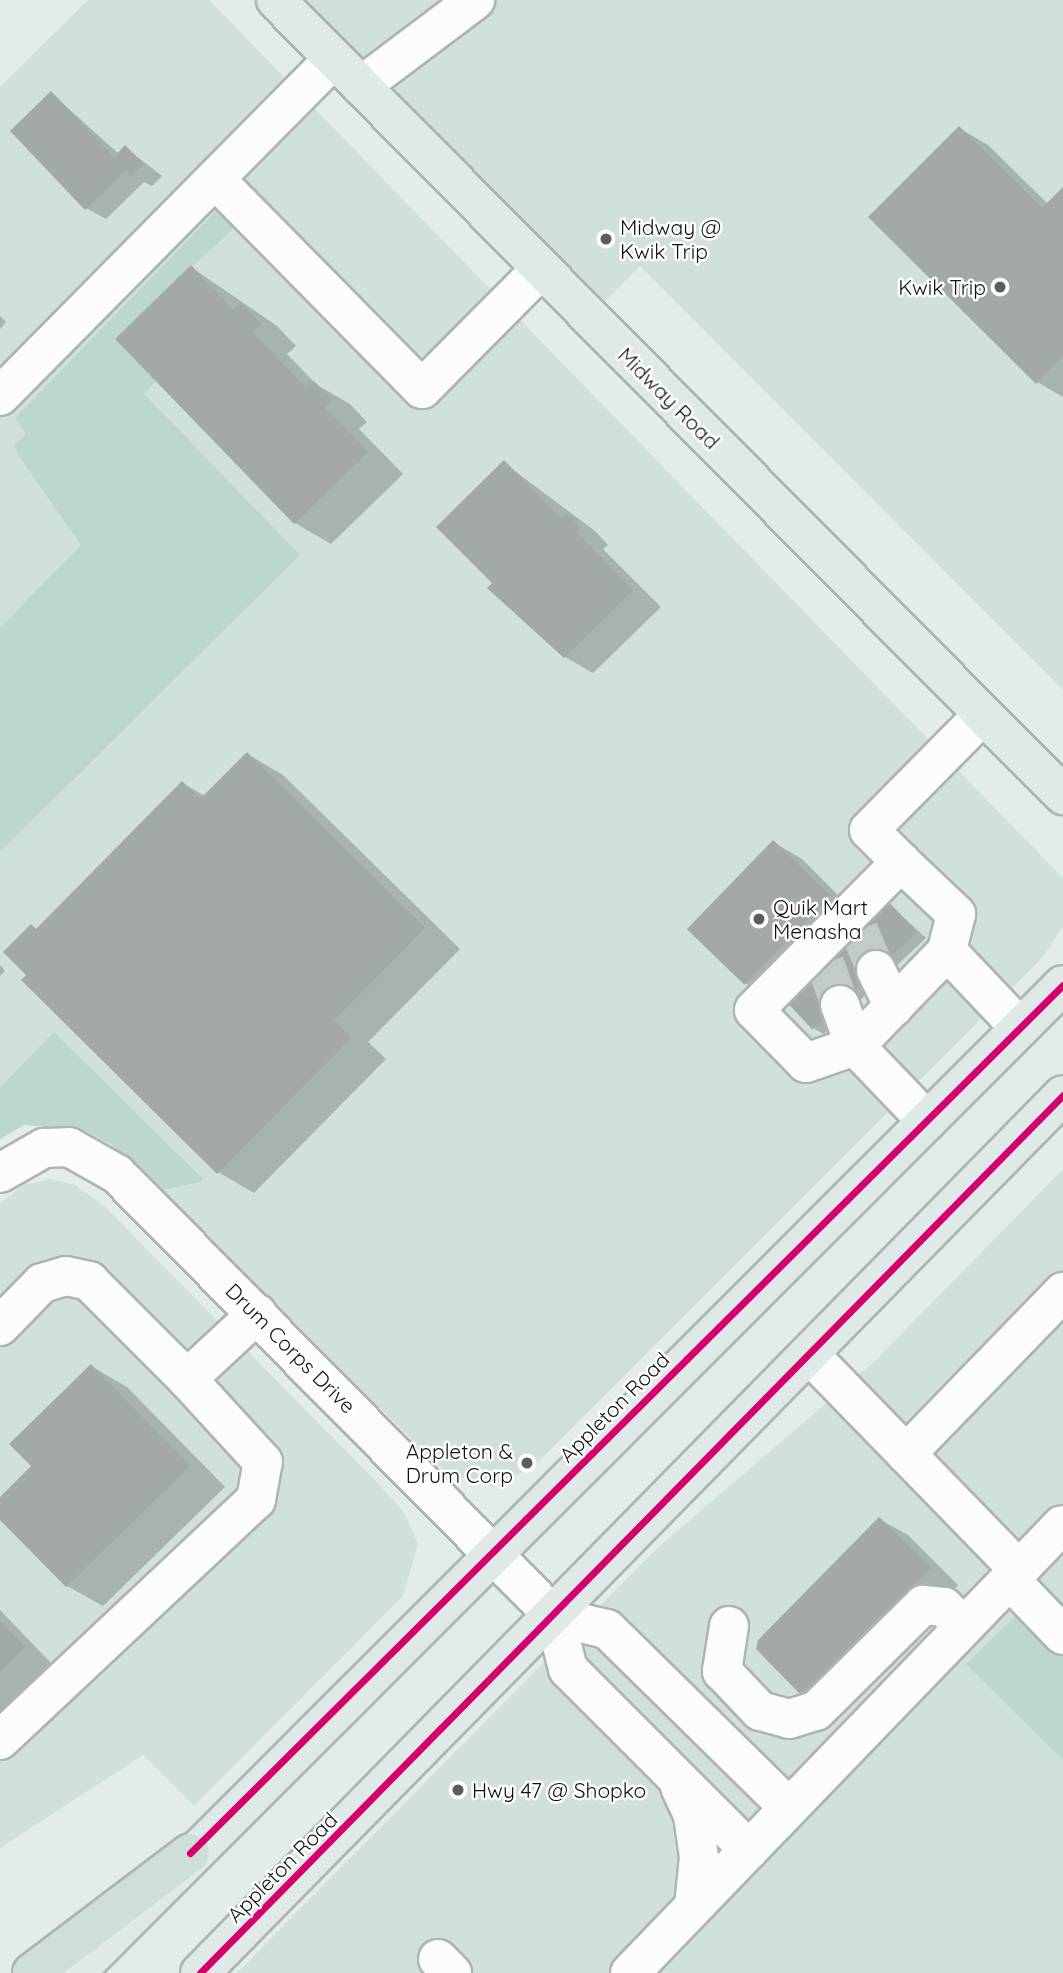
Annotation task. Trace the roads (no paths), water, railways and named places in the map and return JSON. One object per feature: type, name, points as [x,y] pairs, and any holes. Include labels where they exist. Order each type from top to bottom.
[{"type":"highway","points":[[32,1973],[190,1853]]},
{"type":"main road","name":"Midway Road","points":[[276,0],[1063,795]]},
{"type":"main road","name":"Appleton Road","points":[[75,1973],[190,1853],[1063,985]]},
{"type":"main road","name":"Appleton Road","points":[[201,1973],[555,1617],[1063,1095]]},
{"type":"street","points":[[361,86],[475,0]]},
{"type":"street","points":[[0,396],[334,59]]},
{"type":"street","points":[[215,179],[422,389],[541,269]]},
{"type":"street","points":[[901,862],[856,921],[822,954],[754,1010],[806,1063],[855,1046],[947,951],[956,914],[869,831],[983,715]]},
{"type":"street","points":[[947,951],[1020,1028]]},
{"type":"street","points":[[876,970],[894,1007]]},
{"type":"street","points":[[840,1005],[855,1046],[927,1121]]},
{"type":"street","name":"Drum Corps Drive","points":[[0,1173],[44,1148],[69,1147],[94,1157],[257,1314],[494,1551],[555,1617]]},
{"type":"street","points":[[0,1326],[42,1283],[66,1276],[89,1281],[187,1379],[263,1462],[256,1500],[0,1740]]},
{"type":"street","points":[[906,1454],[1063,1293]]},
{"type":"street","points":[[187,1379],[257,1314]]},
{"type":"street","points":[[810,1355],[906,1454],[1014,1575],[1063,1635]]},
{"type":"street","points":[[630,1973],[1062,1525]]},
{"type":"street","points":[[729,1626],[722,1671],[760,1712],[789,1719],[816,1711],[923,1605],[944,1607],[964,1627]]},
{"type":"street","points":[[749,1850],[568,1669],[555,1617],[607,1629],[789,1808]]},
{"type":"street","points":[[675,1776],[693,1815],[694,1906]]},
{"type":"tunnel","points":[[859,930],[876,970]]},
{"type":"tunnel","points":[[825,963],[840,1005]]},
{"type":"place","name":"Midway @ Kwik Trip","points":[[606,239]]},
{"type":"place","name":"Kwik Trip","points":[[1000,287]]},
{"type":"place","name":"Quik Mart Menasha","points":[[759,919]]},
{"type":"place","name":"Appleton & Drum Corp","points":[[527,1463]]},
{"type":"place","name":"Hwy 47 @ Shopko","points":[[458,1790]]}]
